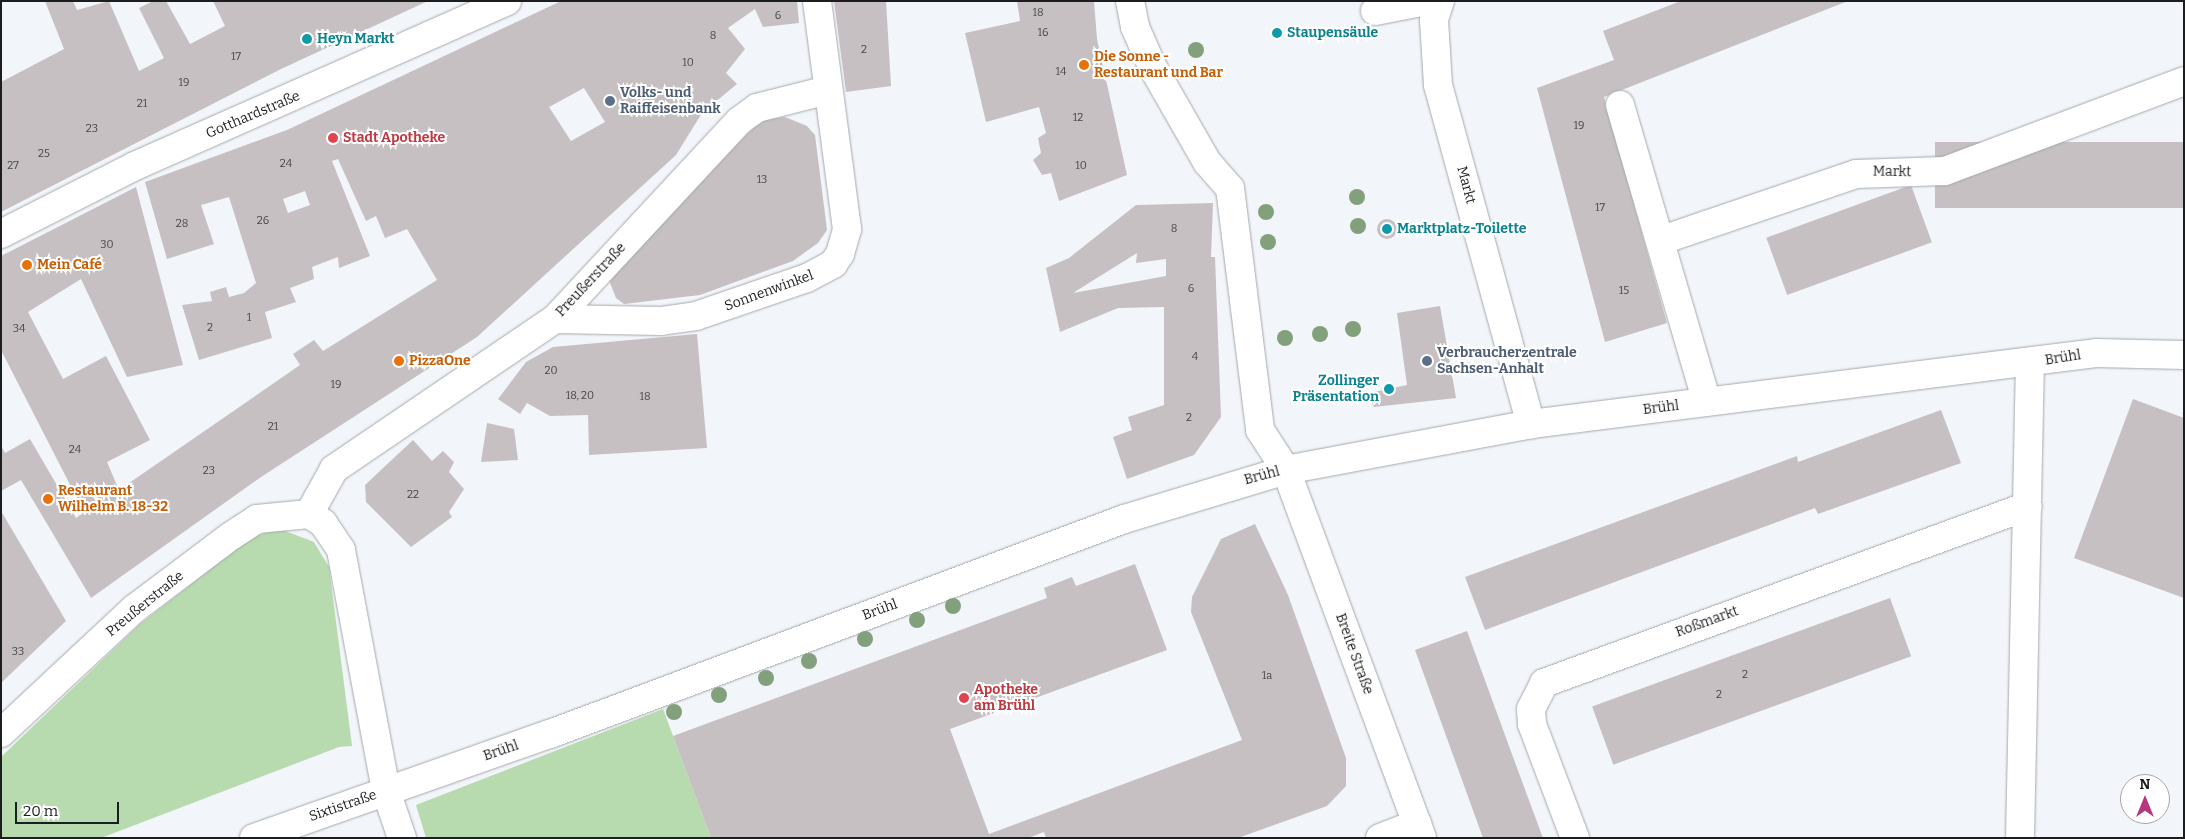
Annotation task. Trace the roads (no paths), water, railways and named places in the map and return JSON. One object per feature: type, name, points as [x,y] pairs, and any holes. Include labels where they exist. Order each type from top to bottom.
[{"type":"street","name":"Gotthardstraße","points":[[1,234],[135,166],[507,1]]},
{"type":"street","name":"Sonnenwinkel","points":[[555,319],[661,321],[696,316],[807,278],[833,264],[840,254],[846,229],[817,1]]},
{"type":"street","points":[[1375,11],[1427,1]]},
{"type":"street","name":"Markt","points":[[1440,1],[1434,20],[1438,85],[1531,424]]},
{"type":"street","points":[[1133,14],[1152,66],[1207,162],[1230,188],[1256,414],[1267,447],[1286,470]]},
{"type":"street","name":"Markt","points":[[1662,240],[1856,174],[1878,170],[1923,174],[1982,158],[2184,81]]},
{"type":"street","name":"Preußerstraße","points":[[1,733],[134,610],[231,536],[257,519],[309,514],[334,469],[555,319],[739,121],[757,108],[828,90]]},
{"type":"street","points":[[1620,106],[1662,240],[1707,402]]},
{"type":"street","name":"Brühl","points":[[386,791],[1124,519],[1286,470],[1531,424],[2030,364],[2096,352],[2184,355]]},
{"type":"street","points":[[2020,838],[2030,364]]},
{"type":"street","name":"Breite Straße","points":[[1286,470],[1420,831]]},
{"type":"street","name":"Roßmarkt","points":[[1575,838],[1532,724],[1531,709],[1544,683],[2028,506]]},
{"type":"street","points":[[309,514],[324,523],[341,550],[386,791]]},
{"type":"street","name":"Sixtistraße","points":[[254,838],[386,791],[402,838]]},
{"type":"street","points":[[1380,838],[1420,831]]},
{"type":"place","name":"Staupensäule","points":[[1277,33]]},
{"type":"place","name":"Heyn Markt","points":[[307,39]]},
{"type":"place","name":"Die Sonne - Restaurant und Bar","points":[[1084,65]]},
{"type":"place","name":"Volks- und Raiffeisenbank","points":[[610,101]]},
{"type":"place","name":"Stadt Apotheke","points":[[333,138]]},
{"type":"place","name":"Marktplatz-Toilette","points":[[1387,229]]},
{"type":"place","name":"Mein Café","points":[[27,265]]},
{"type":"place","name":"PizzaOne","points":[[399,361]]},
{"type":"place","name":"Verbraucherzentrale Sachsen-Anhalt","points":[[1427,361]]},
{"type":"place","name":"Zollinger Präsentation","points":[[1389,389]]},
{"type":"place","name":"Restaurant Wilhelm B. 18-32","points":[[48,499]]},
{"type":"place","name":"Apotheke am Brühl","points":[[964,698]]}]
